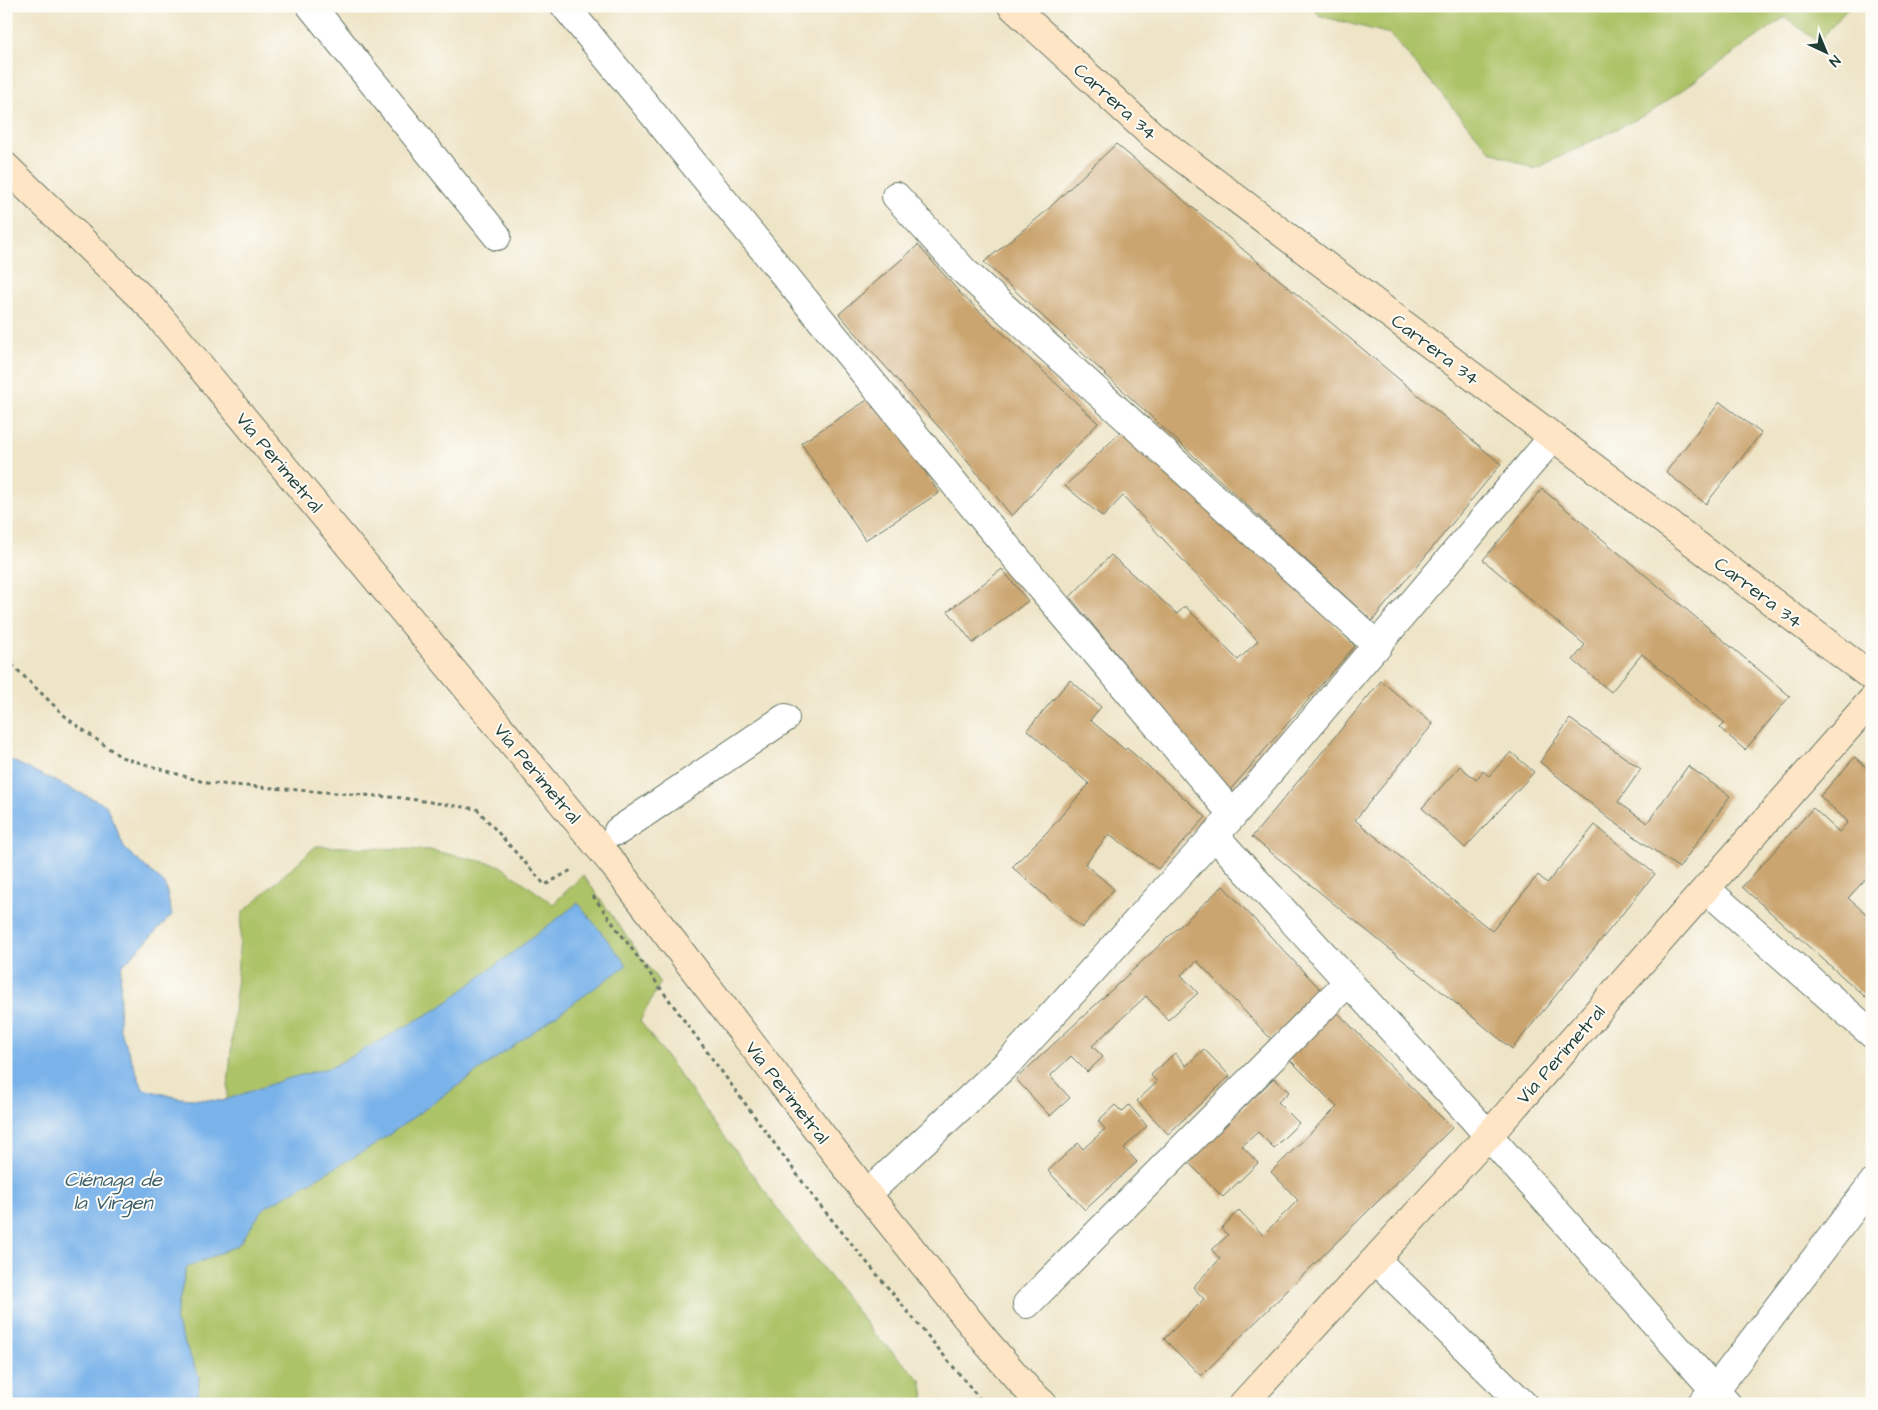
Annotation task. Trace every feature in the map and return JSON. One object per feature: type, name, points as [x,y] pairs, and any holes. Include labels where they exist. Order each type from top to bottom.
[{"type":"street","points":[[311,6],[497,236]]},
{"type":"street","points":[[565,6],[986,522],[1232,815]]},
{"type":"street","name":"Carrera 34","points":[[1012,6],[1152,135],[1872,677]]},
{"type":"street","name":"Vía Perimetral","points":[[6,167],[152,308],[613,864],[867,1194],[988,1343],[1029,1391],[1043,1404]]},
{"type":"street","points":[[896,196],[963,270],[1378,646]]},
{"type":"street","points":[[867,1194],[1014,1056],[1232,815],[1378,646],[1553,437]]},
{"type":"street","name":"Vía Perimetral","points":[[1243,1404],[1488,1136],[1872,700]]},
{"type":"street","points":[[618,831],[785,718]]},
{"type":"street","points":[[1214,835],[1349,981],[1488,1136],[1715,1399],[1872,1184]]},
{"type":"street","points":[[1706,889],[1872,1034]]},
{"type":"street","points":[[1027,1304],[1349,981]]},
{"type":"street","points":[[1376,1260],[1523,1404]]},
{"type":"path","points":[[6,659],[68,719],[121,757],[207,783],[402,798],[477,809],[545,885],[572,868],[578,876]]},
{"type":"path","points":[[590,892],[818,1203],[984,1404]]},
{"type":"green space","points":[[1310,6],[1850,6],[1818,42],[1785,17],[1651,112],[1535,169],[1490,151],[1390,34],[1320,16]]},
{"type":"green space","points":[[316,846],[429,850],[499,865],[553,904],[583,875],[660,983],[640,1021],[791,1227],[874,1334],[921,1380],[925,1404],[198,1404],[199,1377],[175,1320],[186,1268],[225,1125],[242,913]]},
{"type":"water","name":"Ciénaga de la Virgen","points":[[6,758],[106,805],[125,849],[165,884],[172,915],[121,967],[119,1027],[143,1089],[179,1098],[222,1101],[286,1079],[332,1067],[439,1008],[578,903],[627,965],[373,1146],[264,1208],[238,1245],[186,1268],[175,1320],[199,1377],[198,1404],[6,1404]]},
{"type":"building","points":[[1116,144],[1501,464],[1372,621],[984,262],[1044,213]]},
{"type":"building","points":[[918,245],[960,293],[1098,423],[1012,516],[945,434],[839,314]]},
{"type":"building","points":[[875,395],[939,493],[865,540],[801,443]]},
{"type":"building","points":[[1720,402],[1761,433],[1706,504],[1666,472]]},
{"type":"building","points":[[1127,426],[1304,594],[1355,646],[1229,791],[1070,597],[1111,555],[1177,614],[1185,606],[1238,660],[1258,641],[1123,496],[1103,517],[1065,486]]},
{"type":"building","points":[[1542,489],[1790,696],[1745,750],[1720,728],[1725,723],[1642,654],[1611,692],[1573,660],[1585,645],[1483,560]]},
{"type":"building","points":[[1002,569],[1028,601],[973,643],[948,611]]},
{"type":"building","points":[[1070,680],[1101,707],[1090,720],[1125,750],[1127,748],[1206,817],[1158,869],[1109,834],[1085,864],[1114,889],[1082,928],[1012,867],[1048,831],[1089,784],[1027,730]]},
{"type":"building","points":[[1381,681],[1433,724],[1355,820],[1492,931],[1538,875],[1547,883],[1595,825],[1655,874],[1512,1049],[1252,837]]},
{"type":"building","points":[[1570,719],[1641,769],[1618,802],[1647,823],[1688,766],[1730,796],[1679,868],[1607,817],[1540,762]]},
{"type":"building","points":[[1511,752],[1534,772],[1465,848],[1422,808],[1460,766],[1476,780],[1483,771],[1489,776]]},
{"type":"building","points":[[1855,757],[1872,773],[1872,872],[1848,898],[1872,919],[1872,1003],[1742,887],[1813,808],[1839,832],[1848,822],[1820,796]]},
{"type":"building","points":[[1223,886],[1322,991],[1271,1039],[1197,961],[1181,975],[1198,993],[1168,1020],[1146,996],[1092,1046],[1103,1057],[1087,1072],[1071,1056],[1050,1076],[1070,1098],[1050,1116],[1016,1079]]},
{"type":"building","points":[[1332,1007],[1452,1128],[1201,1376],[1164,1339],[1204,1299],[1193,1287],[1220,1259],[1212,1250],[1228,1235],[1221,1229],[1239,1210],[1263,1235],[1298,1200],[1271,1172],[1337,1107],[1286,1056]]},
{"type":"building","points":[[1204,1049],[1230,1076],[1168,1134],[1137,1101],[1157,1082],[1151,1075],[1175,1053],[1186,1066]]},
{"type":"building","points":[[1274,1078],[1289,1092],[1278,1102],[1299,1123],[1274,1148],[1258,1132],[1242,1146],[1258,1163],[1223,1197],[1188,1162]]},
{"type":"building","points":[[1115,1105],[1122,1112],[1129,1105],[1147,1126],[1124,1148],[1137,1162],[1085,1210],[1048,1171],[1078,1143],[1083,1149],[1105,1129],[1098,1121]]}]
